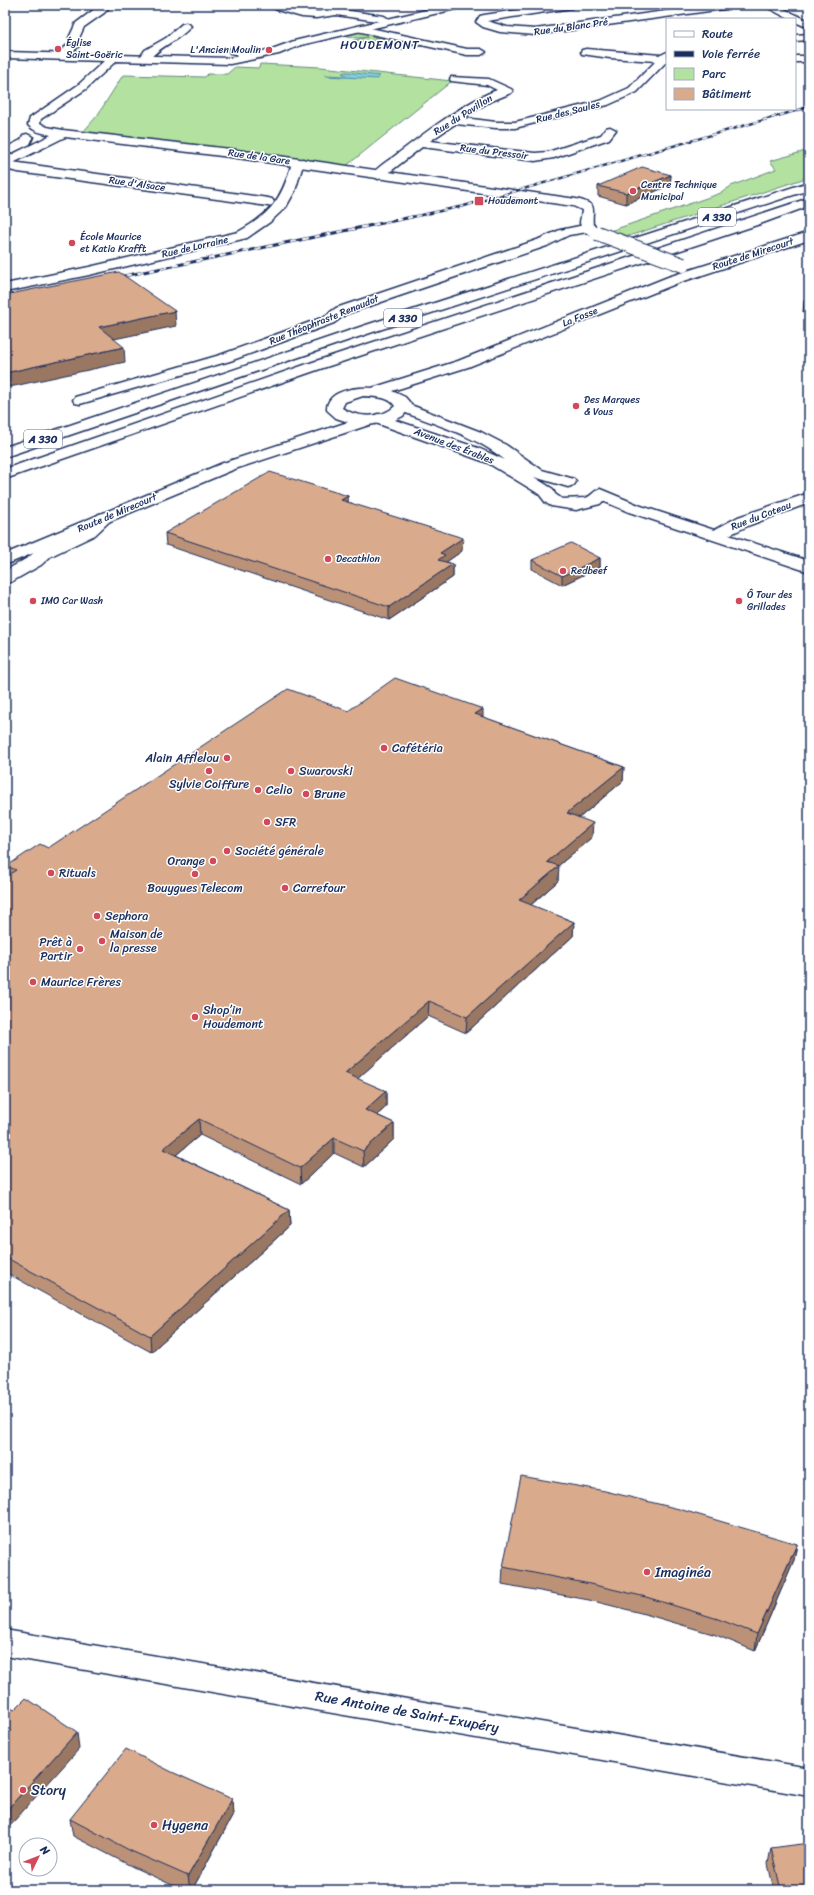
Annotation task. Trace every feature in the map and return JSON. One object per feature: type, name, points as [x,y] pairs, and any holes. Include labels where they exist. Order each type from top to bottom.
[{"type":"main road","points":[[60,57],[76,43],[74,38],[80,24],[100,11],[106,5]]},
{"type":"main road","points":[[273,5],[307,16],[325,15],[335,12]]},
{"type":"main road","points":[[314,5],[335,12],[391,21]]},
{"type":"main road","points":[[5,55],[222,61],[275,52],[298,43],[460,5]]},
{"type":"main road","name":"Rue du Blanc Pré","points":[[572,5],[493,16],[484,18],[481,22],[507,30],[527,33],[731,5]]},
{"type":"main road","points":[[768,5],[795,18]]},
{"type":"main road","points":[[676,13],[686,18]]},
{"type":"main road","points":[[796,19],[809,25]]},
{"type":"main road","points":[[144,59],[149,52],[170,40],[186,26]]},
{"type":"main road","points":[[360,29],[467,52],[481,52]]},
{"type":"main road","points":[[796,38],[809,37]]},
{"type":"main road","points":[[234,51],[245,52],[242,55],[246,58]]},
{"type":"main road","points":[[586,52],[610,55],[666,57]]},
{"type":"main road","name":"Rue des Saules","points":[[453,120],[496,126],[515,125],[604,103],[633,90],[666,57]]},
{"type":"main road","name":"Rue de la Gare","points":[[112,59],[82,87],[34,120],[34,124],[40,128],[63,133],[302,163],[568,202],[583,205],[588,208],[586,222],[593,231]]},
{"type":"main road","points":[[796,60],[809,59]]},
{"type":"main road","name":"Rue du Pavillon","points":[[378,175],[453,120],[490,96],[507,91],[489,82],[455,79]]},
{"type":"main road","name":"Rue du Pressoir","points":[[420,143],[535,157],[550,155],[605,137],[610,130]]},
{"type":"main road","points":[[6,160],[63,133]]},
{"type":"main road","points":[[6,160],[26,142],[27,137]]},
{"type":"main road","name":"Rue d'Alsace","points":[[6,160],[18,168],[268,202]]},
{"type":"main road","name":"Rue de Lorraine","points":[[5,288],[82,273],[242,235],[258,225],[282,203],[289,191],[297,166],[302,163]]},
{"type":"main road","name":"A 330","points":[[5,452],[375,326],[809,186]]},
{"type":"main road","name":"A 330","points":[[6,485],[258,392],[318,365],[749,224],[809,202]]},
{"type":"main road","name":"Rue Théophraste Renaudot","points":[[80,400],[225,358],[329,320],[341,311],[542,243],[554,235],[569,231],[593,231]]},
{"type":"main road","points":[[593,231],[698,272]]},
{"type":"main road","name":"Route de Mirecourt","points":[[698,272],[809,236]]},
{"type":"main road","name":"La Fosse","points":[[373,392],[463,364],[618,302],[698,272]]},
{"type":"main road","name":"La Fosse","points":[[373,420],[395,415],[401,404],[463,364]]},
{"type":"main road","points":[[325,416],[336,402],[346,396],[373,392]]},
{"type":"main road","name":"Avenue des Érables","points":[[373,392],[389,395],[401,404],[476,435],[500,448],[536,473],[568,482],[586,484],[596,489],[600,494]]},
{"type":"main road","name":"Avenue des Érables","points":[[325,416],[339,413],[351,418],[373,420],[424,434],[487,457],[547,492],[550,498],[559,503],[574,505],[585,504]]},
{"type":"main road","name":"Route de Mirecourt","points":[[5,560],[229,466],[325,416]]},
{"type":"main road","name":"Route de Mirecourt","points":[[229,466],[373,420]]},
{"type":"main road","points":[[5,444],[44,431],[80,426]]},
{"type":"main road","points":[[547,492],[554,485],[568,482]]},
{"type":"main road","points":[[585,504],[594,501],[600,494],[635,509],[809,567]]},
{"type":"main road","name":"Rue du Coteau","points":[[714,536],[744,521],[809,498]]},
{"type":"main road","points":[[585,504],[635,509]]},
{"type":"main road","points":[[5,578],[35,561],[46,552],[89,531],[105,518]]},
{"type":"main road","name":"Rue Antoine de Saint-Exupéry","points":[[5,1643],[809,1782]]},
{"type":"green space","points":[[355,32],[367,32],[388,37],[371,37],[386,39],[383,41],[371,41],[368,43],[353,40],[368,37],[359,38],[343,35]]},
{"type":"green space","points":[[392,38],[430,46],[397,47],[406,48],[402,50],[390,49],[397,44],[387,42]]},
{"type":"green space","points":[[260,64],[321,67],[452,81],[345,167],[271,156],[268,153],[83,132],[97,116],[123,75],[205,77],[208,74],[227,74],[235,67],[259,68]]},
{"type":"green space","points":[[809,150],[809,177],[629,236],[610,231],[721,193],[731,186],[776,169],[770,161]]},
{"type":"water","points":[[346,72],[380,76],[378,76],[378,79],[325,75],[347,76],[342,73]]},
{"type":"building","points":[[642,167],[671,175],[626,193],[598,186]]},
{"type":"building","points":[[119,272],[175,311],[99,327],[124,347],[5,373],[5,295]]},
{"type":"building","points":[[809,294],[809,302],[804,301]]},
{"type":"building","name":"Decathlon","points":[[270,472],[348,496],[341,500],[463,538],[440,553],[445,555],[438,560],[453,564],[389,607],[165,533]]},
{"type":"building","points":[[571,543],[600,558],[562,576],[532,560]]},
{"type":"building","name":"Shop’in Houdemont","points":[[395,678],[483,709],[475,714],[624,767],[567,813],[593,823],[547,862],[559,866],[519,900],[574,922],[467,1017],[429,1001],[345,1073],[386,1091],[365,1110],[394,1123],[363,1151],[334,1138],[300,1168],[199,1119],[163,1149],[289,1210],[150,1336],[5,1257],[5,877],[16,870],[7,866],[40,844],[48,848],[288,689],[348,711]]},
{"type":"building","name":"Imaginéa","points":[[521,1476],[605,1491],[679,1509],[797,1544],[757,1634],[718,1619],[646,1597],[590,1584],[503,1567]]},
{"type":"building","name":"Story","points":[[26,1698],[77,1732],[5,1812],[5,1704],[14,1710]]},
{"type":"building","name":"Hygena","points":[[126,1749],[232,1799],[188,1876],[131,1851],[70,1819]]},
{"type":"building","points":[[809,1843],[809,1890],[781,1890],[771,1848]]},
{"type":"railway","points":[[407,218],[464,206],[809,107]]},
{"type":"railway","points":[[114,278],[412,217]]},
{"type":"place","name":"Église Saint-Goëric","points":[[58,49]]},
{"type":"place","name":"L'Ancien Moulin","points":[[269,50]]},
{"type":"place","name":"Centre Technique Municipal","points":[[633,191]]},
{"type":"place","name":"Houdemont","points":[[479,201]]},
{"type":"place","name":"École Maurice et Katia Krafft","points":[[72,243]]},
{"type":"place","name":"Des Marques & Vous","points":[[576,406]]},
{"type":"place","name":"Decathlon","points":[[328,559]]},
{"type":"place","name":"Redbeef","points":[[563,571]]},
{"type":"place","name":"IMO Car Wash","points":[[33,601]]},
{"type":"place","name":"Ô Tour des Grillades","points":[[739,601]]},
{"type":"place","name":"Cafétéria","points":[[384,748]]},
{"type":"place","name":"Alain Afflelou","points":[[227,758]]},
{"type":"place","name":"Sylvie Coiffure","points":[[209,771]]},
{"type":"place","name":"Swarovski","points":[[291,771]]},
{"type":"place","name":"Celio","points":[[258,790]]},
{"type":"place","name":"Brune","points":[[306,794]]},
{"type":"place","name":"SFR","points":[[267,822]]},
{"type":"place","name":"Société générale","points":[[227,851]]},
{"type":"place","name":"Orange","points":[[213,861]]},
{"type":"place","name":"Rituals","points":[[51,873]]},
{"type":"place","name":"Bouygues Telecom","points":[[195,874]]},
{"type":"place","name":"Carrefour","points":[[285,888]]},
{"type":"place","name":"Sephora","points":[[97,916]]},
{"type":"place","name":"Maison de la presse","points":[[102,941]]},
{"type":"place","name":"Prêt à Partir","points":[[80,949]]},
{"type":"place","name":"Maurice Frères","points":[[33,982]]},
{"type":"place","name":"Shop’in Houdemont","points":[[195,1017]]},
{"type":"place","name":"Imaginéa","points":[[647,1572]]},
{"type":"place","name":"Story","points":[[23,1790]]},
{"type":"place","name":"Hygena","points":[[154,1825]]},
{"type":"district","name":"HOUDEMONT","points":[[380,45]]}]
